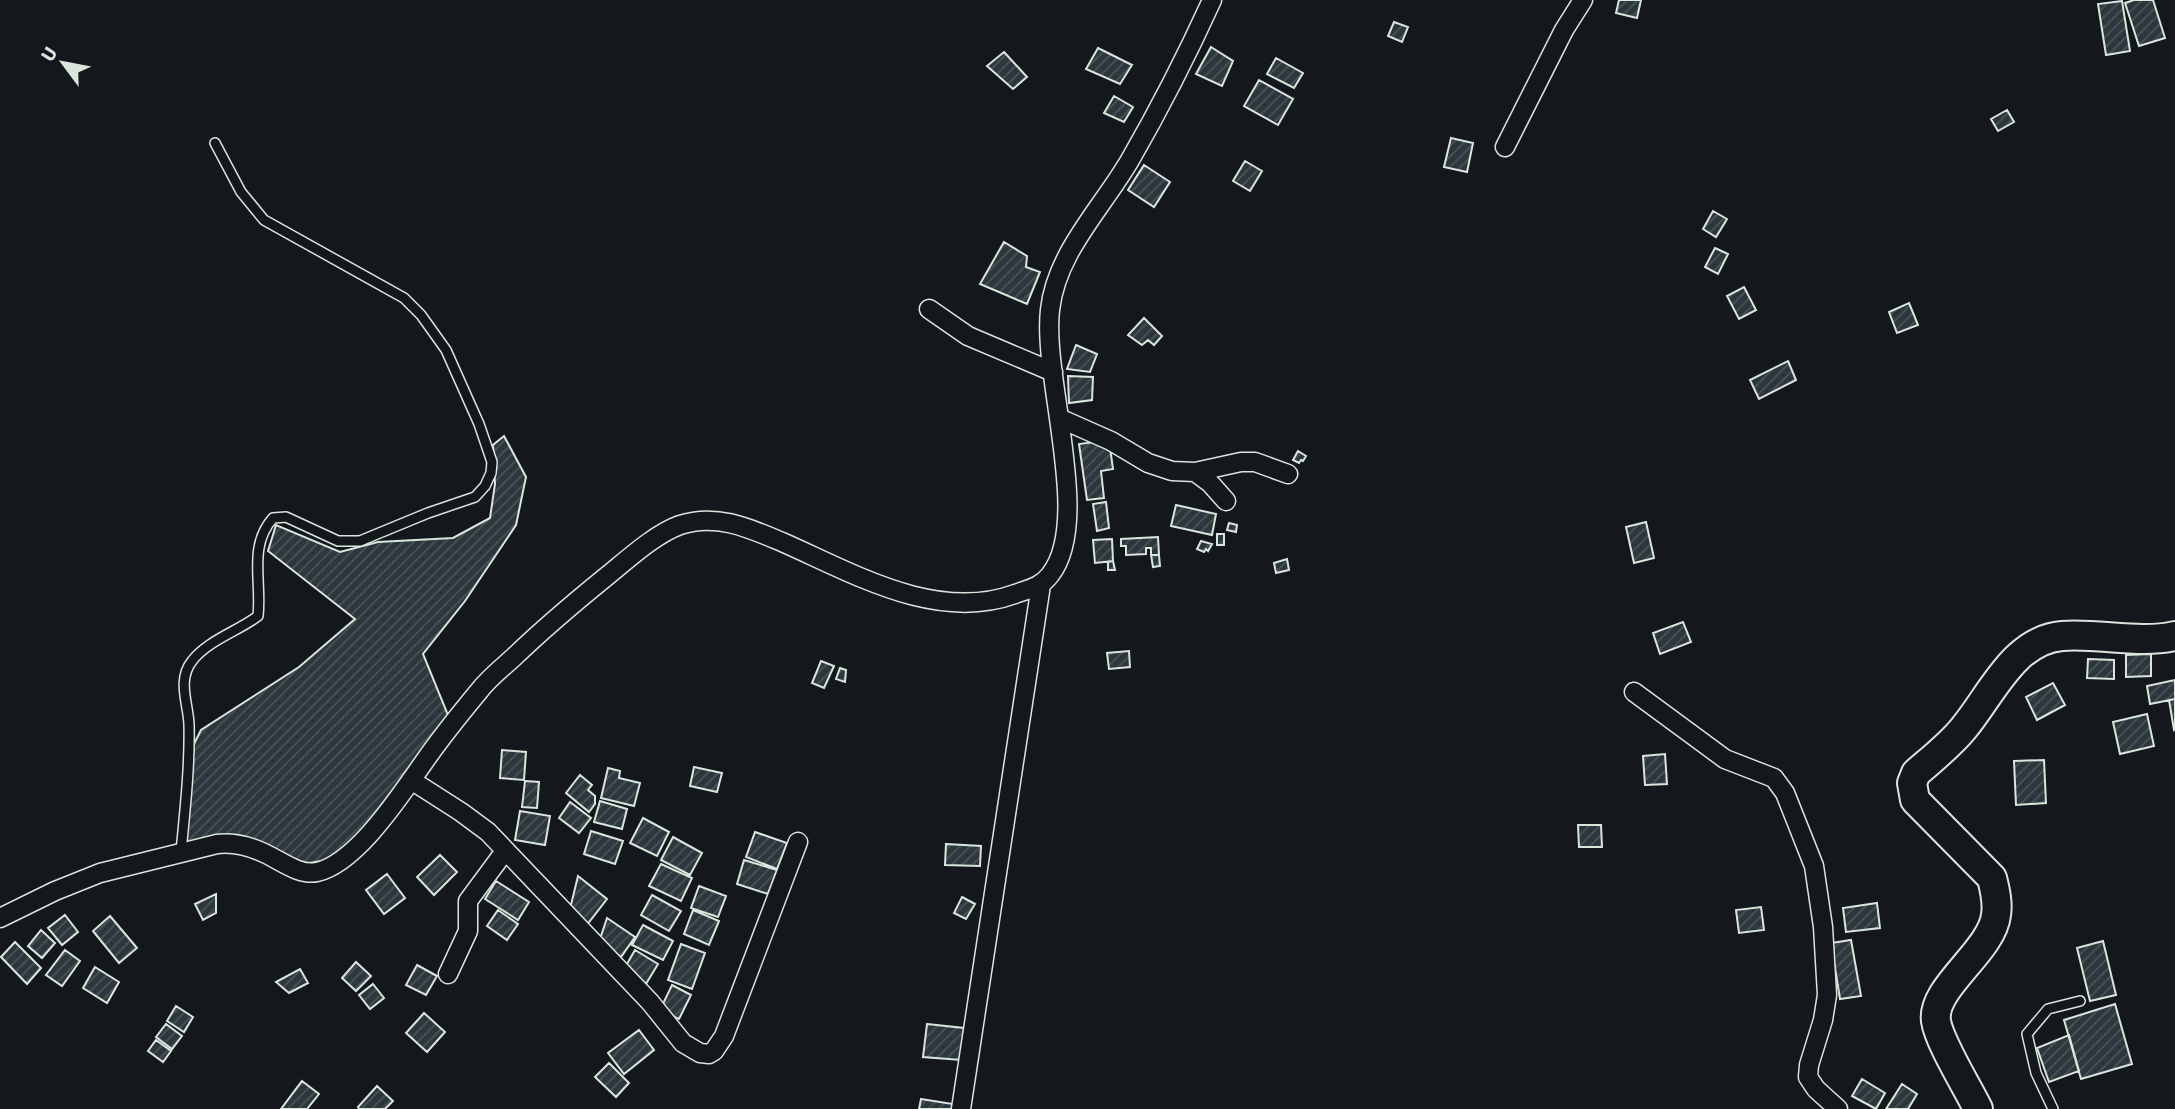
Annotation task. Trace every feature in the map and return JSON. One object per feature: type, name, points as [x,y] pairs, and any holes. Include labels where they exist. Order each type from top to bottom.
[{"type":"highway","points":[[1979,1109],[1940,1035],[1936,1011],[1947,989],[1989,936],[1996,918],[1995,890],[1992,878],[1915,800],[1912,783],[1916,773],[1962,731],[2004,673],[2018,657],[2037,643],[2062,636],[2175,636]]},
{"type":"street","points":[[961,1109],[1041,585],[1062,557],[1067,531],[1049,312],[1063,264],[1127,165],[1173,84],[1212,0]]},
{"type":"street","points":[[1505,147],[1564,30],[1583,0]]},
{"type":"street","points":[[929,309],[968,336],[1053,372]]},
{"type":"street","points":[[1059,418],[1111,441],[1160,468],[1172,471],[1195,472],[1241,462],[1255,463],[1288,474]]},
{"type":"street","points":[[1195,472],[1210,483],[1226,501]]},
{"type":"street","points":[[0,918],[100,873],[181,852],[230,843],[257,850],[305,872],[317,872],[351,852],[384,816],[433,749],[492,677],[556,617],[642,547],[680,525],[719,519],[750,528],[890,589],[946,603],[997,601],[1041,585]]},
{"type":"street","points":[[1634,692],[1725,759],[1774,778],[1785,793],[1814,866],[1823,927],[1827,995],[1808,1077],[1816,1089],[1838,1109]]},
{"type":"street","points":[[411,780],[475,821],[650,1002],[683,1043],[696,1051],[709,1054],[716,1049],[724,1036],[798,842]]},
{"type":"street","points":[[448,974],[468,931],[468,901],[505,851]]},
{"type":"lane","points":[[181,852],[189,722],[183,690],[187,672],[191,661],[258,615],[258,555],[267,526],[273,518],[286,517],[338,541],[360,541],[475,497],[485,486],[491,473],[492,462],[479,424],[446,350],[421,315],[404,298],[264,220],[241,192],[215,144]]},
{"type":"lane","points":[[2053,1109],[2036,1073],[2027,1034],[2048,1009],[2080,1001]]},
{"type":"building","points":[[1619,0],[1641,0],[1637,18],[1616,13]]},
{"type":"building","points":[[2153,0],[2165,38],[2139,46],[2125,3]]},
{"type":"building","points":[[2122,1],[2130,51],[2106,55],[2098,4]]},
{"type":"building","points":[[1394,22],[1408,27],[1402,42],[1388,36]]},
{"type":"building","points":[[1211,47],[1233,61],[1222,86],[1196,74]]},
{"type":"building","points":[[1098,48],[1132,65],[1120,84],[1086,69]]},
{"type":"building","points":[[1004,52],[1027,77],[1013,89],[987,66]]},
{"type":"building","points":[[1276,58],[1303,73],[1294,88],[1267,74]]},
{"type":"building","points":[[1259,80],[1293,99],[1278,125],[1244,106]]},
{"type":"building","points":[[1114,96],[1133,107],[1124,122],[1104,113]]},
{"type":"building","points":[[2007,110],[2014,122],[1998,131],[1991,119]]},
{"type":"building","points":[[1451,138],[1473,143],[1467,172],[1444,167]]},
{"type":"building","points":[[1245,161],[1262,171],[1250,191],[1233,181]]},
{"type":"building","points":[[1144,165],[1170,182],[1154,207],[1128,190]]},
{"type":"building","points":[[1713,211],[1727,219],[1716,237],[1703,229]]},
{"type":"building","points":[[1004,242],[1027,256],[1026,267],[1040,272],[1027,304],[980,284]]},
{"type":"building","points":[[1715,248],[1728,254],[1718,274],[1705,267]]},
{"type":"building","points":[[1744,287],[1756,310],[1739,319],[1727,296]]},
{"type":"building","points":[[1909,303],[1918,325],[1897,333],[1889,312]]},
{"type":"building","points":[[1144,318],[1162,336],[1154,345],[1148,340],[1142,345],[1128,335]]},
{"type":"building","points":[[1076,345],[1097,354],[1090,372],[1067,369]]},
{"type":"building","points":[[1788,361],[1796,380],[1759,399],[1750,380]]},
{"type":"building","points":[[1068,376],[1093,377],[1092,400],[1069,403]]},
{"type":"building","points":[[504,436],[526,477],[516,525],[465,601],[423,654],[450,720],[372,819],[334,859],[297,865],[216,837],[185,846],[191,750],[201,730],[299,667],[355,619],[268,551],[276,525],[340,552],[378,542],[453,538],[490,518],[495,484],[493,445]]},
{"type":"building","points":[[1109,440],[1113,469],[1101,471],[1104,498],[1087,500],[1079,444]]},
{"type":"building","points":[[1298,451],[1306,456],[1299,463],[1293,460]]},
{"type":"building","points":[[1106,502],[1109,528],[1097,531],[1093,504]]},
{"type":"building","points":[[1176,505],[1216,514],[1212,535],[1171,526]]},
{"type":"building","points":[[1646,522],[1654,558],[1634,563],[1626,527]]},
{"type":"building","points":[[1229,523],[1237,525],[1236,532],[1227,530]]},
{"type":"building","points":[[1217,534],[1224,534],[1224,545],[1217,545]]},
{"type":"building","points":[[1158,537],[1159,555],[1151,555],[1151,548],[1146,548],[1146,554],[1126,555],[1126,546],[1121,546],[1121,539]]},
{"type":"building","points":[[1112,539],[1113,561],[1095,563],[1093,540]]},
{"type":"building","points":[[1201,541],[1212,544],[1208,551],[1197,549]]},
{"type":"building","points":[[1151,555],[1159,555],[1160,566],[1153,567]]},
{"type":"building","points":[[1287,559],[1289,570],[1276,573],[1274,563]]},
{"type":"building","points":[[1113,561],[1115,570],[1108,570],[1108,562]]},
{"type":"building","points":[[1683,622],[1691,642],[1660,654],[1653,633]]},
{"type":"building","points":[[1129,651],[1130,667],[1109,669],[1107,653]]},
{"type":"building","points":[[2151,654],[2151,676],[2126,677],[2126,655]]},
{"type":"building","points":[[2088,659],[2114,660],[2114,679],[2087,678]]},
{"type":"building","points":[[821,661],[834,666],[824,688],[812,683]]},
{"type":"building","points":[[840,668],[846,670],[845,682],[836,679]]},
{"type":"building","points":[[2175,680],[2175,699],[2150,704],[2147,686]]},
{"type":"building","points":[[2053,683],[2065,705],[2037,720],[2026,697]]},
{"type":"building","points":[[2175,699],[2175,729],[2174,730],[2169,700]]},
{"type":"building","points":[[2147,714],[2154,746],[2120,754],[2113,722]]},
{"type":"building","points":[[502,750],[526,752],[524,780],[500,778]]},
{"type":"building","points":[[1665,754],[1667,784],[1645,785],[1643,756]]},
{"type":"building","points":[[2044,760],[2046,803],[2016,805],[2014,761]]},
{"type":"building","points":[[694,767],[722,773],[717,792],[690,786]]},
{"type":"building","points":[[608,768],[620,771],[619,778],[640,783],[634,806],[601,798]]},
{"type":"building","points":[[580,775],[592,785],[588,790],[595,796],[595,804],[589,812],[566,793]]},
{"type":"building","points":[[525,781],[539,782],[537,808],[522,807]]},
{"type":"building","points":[[600,801],[627,809],[622,829],[594,822]]},
{"type":"building","points":[[570,802],[591,818],[579,833],[559,818]]},
{"type":"building","points":[[520,811],[550,816],[545,845],[515,840]]},
{"type":"building","points":[[643,818],[669,832],[657,856],[630,843]]},
{"type":"building","points":[[1578,825],[1601,825],[1602,847],[1579,847]]},
{"type":"building","points":[[591,831],[623,841],[615,864],[584,854]]},
{"type":"building","points":[[755,832],[787,843],[777,869],[746,857]]},
{"type":"building","points":[[673,837],[702,853],[690,875],[661,860]]},
{"type":"building","points":[[946,844],[981,846],[980,866],[945,865]]},
{"type":"building","points":[[440,855],[457,872],[434,895],[417,877]]},
{"type":"building","points":[[744,860],[777,870],[768,894],[737,884]]},
{"type":"building","points":[[661,864],[692,878],[681,901],[649,886]]},
{"type":"building","points":[[387,874],[405,898],[384,914],[366,890]]},
{"type":"building","points":[[578,876],[607,899],[586,926],[569,913]]},
{"type":"building","points":[[496,881],[529,902],[518,920],[485,899]]},
{"type":"building","points":[[699,886],[726,896],[718,917],[691,908]]},
{"type":"building","points":[[216,894],[216,913],[203,920],[195,904]]},
{"type":"building","points":[[652,895],[681,911],[669,931],[641,915]]},
{"type":"building","points":[[962,897],[975,904],[966,919],[954,913]]},
{"type":"building","points":[[1877,903],[1880,928],[1846,932],[1843,908]]},
{"type":"building","points":[[1761,907],[1764,930],[1739,933],[1736,910]]},
{"type":"building","points":[[498,910],[518,924],[507,940],[487,926]]},
{"type":"building","points":[[693,910],[719,921],[709,945],[684,934]]},
{"type":"building","points":[[65,915],[78,932],[62,945],[48,928]]},
{"type":"building","points":[[110,916],[137,948],[119,963],[93,931]]},
{"type":"building","points":[[607,918],[635,937],[621,957],[599,942]]},
{"type":"building","points":[[643,925],[673,941],[663,960],[632,945]]},
{"type":"building","points":[[41,930],[55,943],[42,958],[28,946]]},
{"type":"building","points":[[1851,940],[1861,996],[1840,999],[1831,943]]},
{"type":"building","points":[[2103,941],[2116,995],[2090,1001],[2077,948]]},
{"type":"building","points":[[15,942],[41,968],[27,984],[1,957]]},
{"type":"building","points":[[681,944],[705,953],[692,989],[668,980]]},
{"type":"building","points":[[65,950],[80,961],[62,986],[46,975]]},
{"type":"building","points":[[635,950],[658,964],[646,984],[623,971]]},
{"type":"building","points":[[356,962],[371,976],[356,991],[342,978]]},
{"type":"building","points":[[417,965],[437,976],[426,995],[406,985]]},
{"type":"building","points":[[95,967],[119,982],[107,1003],[83,988]]},
{"type":"building","points":[[300,969],[308,983],[289,993],[276,982]]},
{"type":"building","points":[[373,984],[384,998],[370,1009],[359,995]]},
{"type":"building","points":[[672,985],[691,995],[679,1019],[660,1010]]},
{"type":"building","points":[[2115,1004],[2132,1064],[2081,1079],[2064,1020]]},
{"type":"building","points":[[176,1006],[193,1017],[184,1032],[167,1021]]},
{"type":"building","points":[[424,1013],[445,1032],[427,1052],[406,1033]]},
{"type":"building","points":[[166,1024],[182,1036],[172,1049],[156,1037]]},
{"type":"building","points":[[927,1024],[964,1028],[961,1060],[923,1057]]},
{"type":"building","points":[[639,1030],[654,1050],[624,1074],[608,1053]]},
{"type":"building","points":[[2069,1035],[2079,1071],[2049,1082],[2037,1048]]},
{"type":"building","points":[[156,1040],[171,1051],[163,1062],[148,1051]]},
{"type":"building","points":[[609,1063],[629,1083],[616,1097],[595,1077]]},
{"type":"building","points":[[1862,1079],[1885,1093],[1876,1109],[1852,1096]]},
{"type":"building","points":[[302,1081],[319,1094],[307,1109],[281,1109]]},
{"type":"building","points":[[1902,1084],[1917,1094],[1908,1109],[1886,1109]]},
{"type":"building","points":[[377,1086],[393,1101],[385,1109],[359,1109],[358,1107]]},
{"type":"building","points":[[921,1099],[959,1105],[958,1109],[919,1109]]}]
